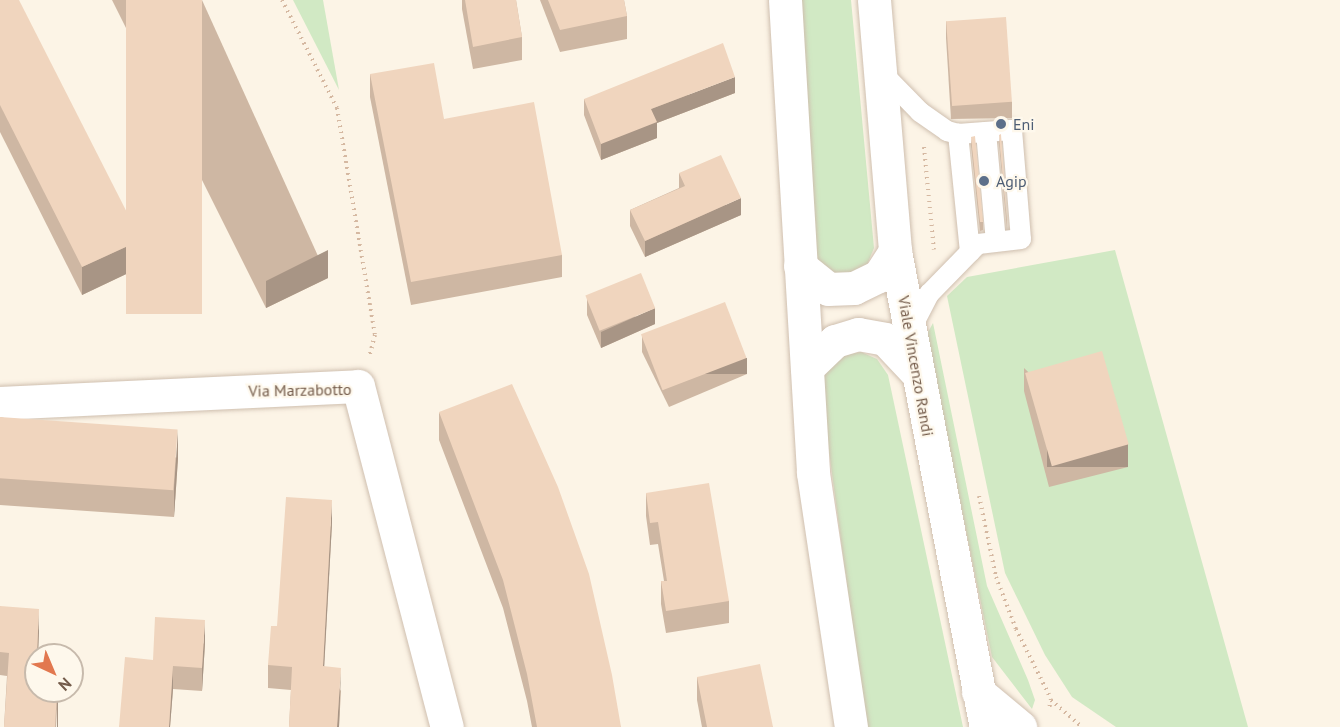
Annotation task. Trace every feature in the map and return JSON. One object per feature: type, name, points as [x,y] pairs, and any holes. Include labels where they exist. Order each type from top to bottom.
[{"type":"street","points":[[785,0],[813,473],[851,727]]},
{"type":"street","name":"Viale Vincenzo Randi","points":[[874,0],[896,251],[915,371],[986,727]]},
{"type":"street","points":[[800,266],[828,289],[854,288],[879,276],[896,251]]},
{"type":"street","points":[[807,368],[835,341],[858,334],[885,339],[915,371]]},
{"type":"street","name":"Via Marzabotto","points":[[0,403],[358,386],[447,727]]},
{"type":"street","points":[[978,692],[1034,722]]},
{"type":"lane","points":[[880,70],[920,112],[958,134],[1012,130],[1021,239],[978,244],[938,282],[909,333]]},
{"type":"lane","points":[[958,134],[970,252]]},
{"type":"path","points":[[282,0],[337,108],[375,335],[358,386]]},
{"type":"path","points":[[920,112],[938,282]]},
{"type":"path","points":[[977,485],[996,577],[1016,629],[1051,699],[1082,727]]},
{"type":"path","points":[[1034,722],[1051,699]]},
{"type":"green space","points":[[293,0],[323,0],[339,90]]},
{"type":"green space","points":[[800,0],[851,0],[874,248],[867,265],[850,274],[837,276],[822,269],[815,255]]},
{"type":"green space","points":[[1115,250],[1248,727],[1116,727],[1072,697],[1045,655],[1005,573],[947,296],[967,277]]},
{"type":"green space","points":[[933,323],[987,586],[1028,680],[1035,700],[1032,709],[992,657],[926,336]]},
{"type":"green space","points":[[861,352],[877,359],[888,375],[963,727],[866,727],[820,384],[827,368],[841,356]]},
{"type":"building","points":[[0,0],[19,0],[141,240],[82,267],[0,105]]},
{"type":"building","points":[[126,0],[202,0],[202,314],[126,314]]},
{"type":"building","points":[[465,0],[516,0],[522,37],[473,47]]},
{"type":"building","points":[[548,0],[624,0],[627,16],[560,30]]},
{"type":"building","points":[[1006,17],[1012,102],[952,106],[946,21]]},
{"type":"building","points":[[723,43],[735,77],[651,109],[657,122],[601,144],[584,99]]},
{"type":"building","points":[[434,63],[444,119],[534,102],[562,255],[411,282],[370,74]]},
{"type":"building","points":[[1001,134],[1007,220],[999,135]]},
{"type":"building","points":[[975,136],[983,222],[980,222],[971,137]]},
{"type":"building","points":[[721,155],[741,198],[645,241],[630,210],[685,186],[679,173]]},
{"type":"building","points":[[641,273],[655,308],[600,331],[585,295]]},
{"type":"building","points":[[725,302],[747,358],[662,390],[641,334]]},
{"type":"building","points":[[1102,351],[1129,444],[1052,466],[1025,373]]},
{"type":"building","points":[[512,384],[558,487],[589,574],[612,675],[621,727],[537,727],[527,674],[503,580],[439,412]]},
{"type":"building","points":[[0,417],[178,429],[173,490],[0,478]]},
{"type":"building","points":[[709,483],[729,601],[666,611],[661,581],[667,581],[658,522],[650,523],[646,493]]},
{"type":"building","points":[[286,497],[332,500],[323,666],[341,668],[337,727],[289,727],[292,667],[268,665],[271,626],[277,626]]},
{"type":"building","points":[[0,606],[39,609],[37,643],[24,643],[24,703],[56,703],[55,727],[4,727],[9,653],[0,652]]},
{"type":"building","points":[[155,617],[205,620],[202,668],[173,666],[169,727],[119,727],[125,657],[153,660]]},
{"type":"building","points":[[760,664],[773,727],[707,727],[697,677]]},
{"type":"place","name":"Eni","points":[[1001,124]]},
{"type":"place","name":"Agip","points":[[984,181]]}]
